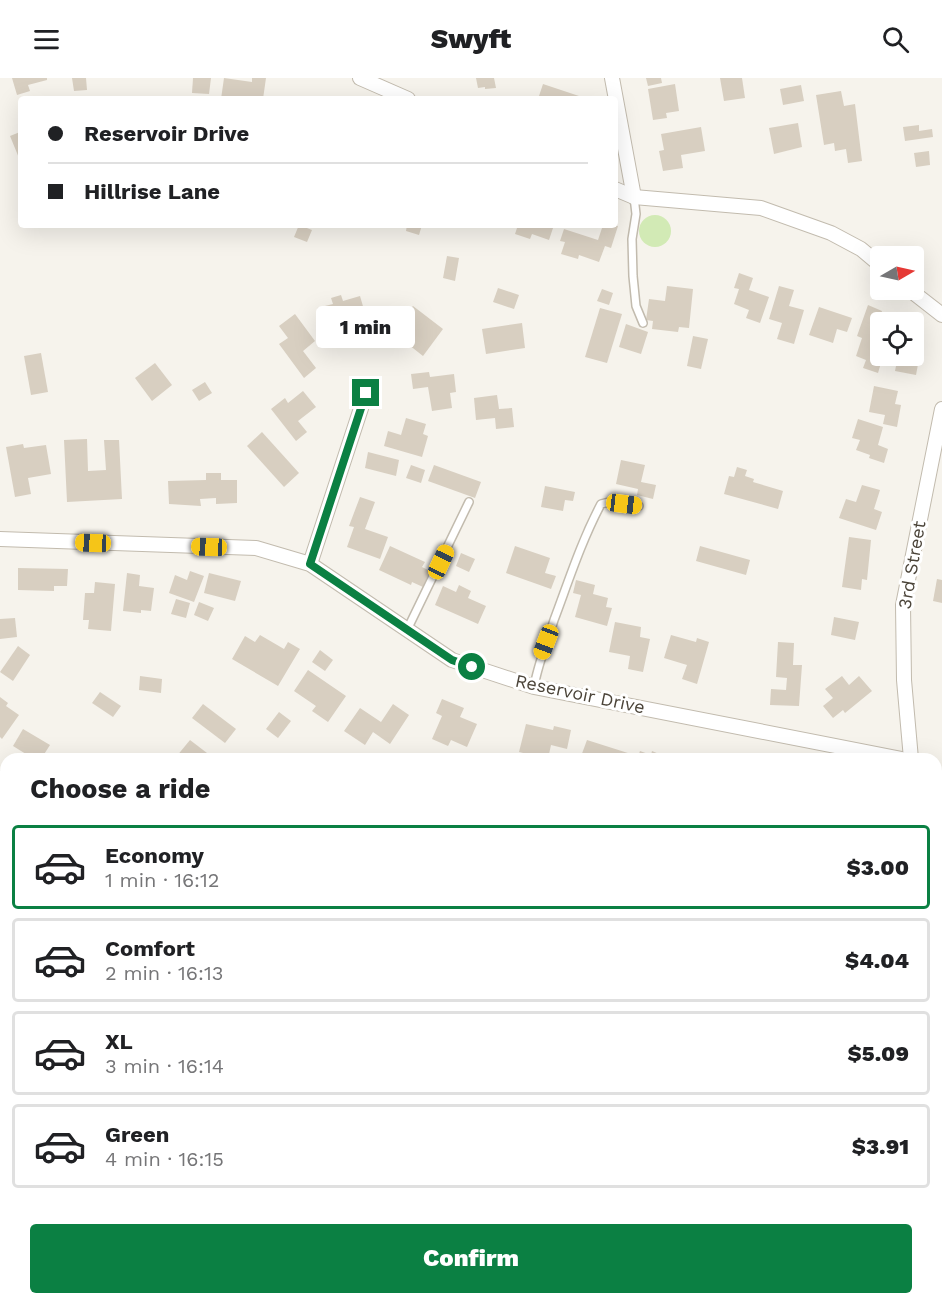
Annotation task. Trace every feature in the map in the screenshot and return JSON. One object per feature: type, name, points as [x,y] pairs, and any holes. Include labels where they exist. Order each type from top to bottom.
[{"type":"street","points":[[360,78],[401,96]]},
{"type":"street","points":[[612,78],[615,96]]},
{"type":"street","points":[[618,110],[634,197]]},
{"type":"street","points":[[618,190],[634,197],[761,208],[831,233],[861,249],[870,257]]},
{"type":"street","points":[[923,300],[942,315]]},
{"type":"street","points":[[310,564],[366,393]]},
{"type":"street","name":"3rd Street","points":[[910,753],[904,680],[903,605],[942,409]]},
{"type":"street","name":"Reservoir Drive","points":[[0,539],[256,548],[310,564],[452,660],[534,687],[871,753]]},
{"type":"lane","points":[[634,197],[636,214],[632,239],[633,276],[636,306],[643,323]]},
{"type":"lane","points":[[407,630],[469,502]]},
{"type":"lane","points":[[534,687],[538,665],[570,573],[585,534],[602,504],[609,502],[639,506]]},
{"type":"green space","points":[[655,215],[666,220],[671,231],[666,242],[655,247],[644,242],[639,231],[644,220]]},
{"type":"building","points":[[12,78],[47,78],[47,80],[28,85],[30,91],[17,95]]},
{"type":"building","points":[[72,78],[86,78],[87,90],[74,91]]},
{"type":"building","points":[[193,78],[211,78],[209,94],[192,93]]},
{"type":"building","points":[[224,78],[252,82],[252,78],[266,78],[263,96],[221,96]]},
{"type":"building","points":[[476,78],[494,78],[496,88],[478,88]]},
{"type":"building","points":[[646,78],[661,78],[662,83],[648,86]]},
{"type":"building","points":[[720,78],[742,78],[745,98],[724,101]]},
{"type":"building","points":[[543,84],[579,96],[539,96]]},
{"type":"building","points":[[675,84],[679,111],[666,113],[667,118],[653,120],[648,89]]},
{"type":"building","points":[[801,85],[804,101],[783,105],[780,89]]},
{"type":"building","points":[[841,91],[844,106],[855,104],[862,161],[848,163],[846,149],[835,151],[834,143],[824,145],[816,95]]},
{"type":"building","points":[[798,123],[802,147],[774,154],[769,128]]},
{"type":"building","points":[[919,125],[919,131],[932,129],[933,137],[905,141],[903,127]]},
{"type":"building","points":[[701,127],[705,151],[681,155],[683,168],[663,171],[659,151],[664,150],[661,134]]},
{"type":"building","points":[[18,133],[18,156],[10,136]]},
{"type":"building","points":[[929,151],[930,165],[916,167],[914,153]]},
{"type":"building","points":[[298,228],[312,230],[307,242],[294,237]]},
{"type":"building","points":[[406,228],[421,228],[419,235],[406,231]]},
{"type":"building","points":[[517,228],[553,228],[549,240],[532,234],[530,239],[515,234]]},
{"type":"building","points":[[602,228],[617,228],[611,248],[605,246],[599,262],[579,255],[578,259],[561,254],[565,242],[560,241],[564,229],[598,240]]},
{"type":"building","points":[[447,256],[459,258],[455,281],[443,278]]},
{"type":"building","points":[[739,273],[753,278],[749,290],[769,297],[760,323],[746,318],[749,310],[734,304],[739,289],[734,288]]},
{"type":"building","points":[[667,286],[693,289],[689,328],[679,327],[678,332],[652,329],[653,321],[646,320],[649,299],[665,301]]},
{"type":"building","points":[[779,286],[794,290],[789,306],[804,310],[794,344],[777,339],[782,323],[769,319]]},
{"type":"building","points":[[498,288],[519,295],[514,309],[493,302]]},
{"type":"building","points":[[602,289],[613,293],[609,305],[597,301]]},
{"type":"building","points":[[341,295],[343,301],[360,296],[367,320],[323,332],[317,308],[333,304],[331,298]]},
{"type":"building","points":[[868,305],[882,311],[870,312],[870,366],[880,366],[878,373],[863,368],[866,360],[856,356],[862,338],[857,336]]},
{"type":"building","points":[[413,306],[443,329],[423,356],[399,337],[401,334],[389,324],[401,308],[407,313]]},
{"type":"building","points":[[819,307],[852,318],[847,332],[837,329],[833,343],[809,335]]},
{"type":"building","points":[[600,308],[622,314],[607,363],[585,357]]},
{"type":"building","points":[[295,314],[315,341],[303,351],[316,368],[304,378],[279,344],[288,338],[279,326]]},
{"type":"building","points":[[522,323],[525,348],[486,354],[482,329]]},
{"type":"building","points":[[626,324],[648,332],[641,354],[619,347]]},
{"type":"building","points":[[693,336],[708,339],[701,369],[687,366]]},
{"type":"building","points":[[41,353],[48,392],[31,395],[24,356]]},
{"type":"building","points":[[155,363],[172,385],[152,401],[135,378]]},
{"type":"building","points":[[896,366],[918,366],[916,375],[895,371]]},
{"type":"building","points":[[429,372],[430,377],[454,374],[456,392],[450,393],[452,408],[432,411],[428,387],[413,389],[411,374]]},
{"type":"building","points":[[205,382],[212,393],[199,401],[192,390]]},
{"type":"building","points":[[874,386],[898,391],[895,404],[901,405],[897,427],[883,424],[885,415],[869,412]]},
{"type":"building","points":[[303,391],[316,407],[298,421],[307,432],[296,441],[271,409],[285,398],[288,403]]},
{"type":"building","points":[[497,395],[499,409],[512,408],[514,427],[496,429],[495,418],[476,420],[474,398]]},
{"type":"building","points":[[406,418],[426,424],[423,434],[428,436],[422,457],[384,446],[388,431],[401,435]]},
{"type":"building","points":[[858,419],[883,427],[878,445],[888,449],[884,463],[856,450],[860,440],[852,438]]},
{"type":"building","points":[[262,432],[299,473],[284,487],[247,446]]},
{"type":"building","points":[[87,439],[88,471],[106,470],[104,440],[119,440],[122,499],[67,502],[64,440]]},
{"type":"building","points":[[23,444],[24,448],[46,445],[51,474],[28,478],[31,494],[15,497],[6,447]]},
{"type":"building","points":[[368,452],[399,460],[396,476],[365,468]]},
{"type":"building","points":[[621,460],[645,465],[641,482],[656,485],[653,499],[637,495],[638,489],[616,484]]},
{"type":"building","points":[[411,465],[425,470],[421,483],[406,478]]},
{"type":"building","points":[[434,465],[481,482],[475,498],[428,481]]},
{"type":"building","points":[[737,467],[747,470],[745,476],[754,479],[753,482],[783,491],[778,509],[724,494],[729,476],[734,477]]},
{"type":"building","points":[[206,473],[221,473],[221,480],[237,480],[237,503],[216,504],[216,498],[200,499],[201,506],[169,504],[168,481],[206,480]]},
{"type":"building","points":[[862,485],[880,490],[874,509],[882,512],[876,530],[839,518],[846,499],[856,502]]},
{"type":"building","points":[[545,486],[575,492],[573,501],[565,500],[563,511],[541,507]]},
{"type":"building","points":[[360,497],[375,502],[365,529],[388,537],[380,559],[347,547],[354,527],[349,526]]},
{"type":"building","points":[[849,537],[871,540],[867,580],[862,579],[861,590],[842,587]]},
{"type":"building","points":[[390,546],[425,562],[422,567],[430,571],[423,587],[412,582],[411,585],[379,570]]},
{"type":"building","points":[[515,546],[550,558],[545,573],[556,576],[551,589],[506,573]]},
{"type":"building","points":[[700,546],[750,560],[746,575],[696,561]]},
{"type":"building","points":[[461,553],[475,559],[469,572],[456,566]]},
{"type":"building","points":[[18,568],[68,569],[67,586],[54,586],[54,591],[18,590]]},
{"type":"building","points":[[190,571],[204,576],[194,602],[169,593],[175,575],[187,580]]},
{"type":"building","points":[[127,573],[140,575],[139,586],[154,588],[151,611],[141,610],[141,613],[123,611]]},
{"type":"building","points":[[209,573],[241,581],[235,601],[204,593]]},
{"type":"building","points":[[937,579],[942,580],[942,603],[933,601]]},
{"type":"building","points":[[576,580],[595,585],[593,594],[608,598],[606,607],[612,608],[607,626],[575,617],[581,595],[573,593]]},
{"type":"building","points":[[95,582],[115,584],[111,631],[88,629],[89,620],[83,620],[85,593],[94,593]]},
{"type":"building","points":[[459,585],[471,591],[468,598],[486,606],[478,624],[435,605],[443,586],[456,592]]},
{"type":"building","points":[[176,599],[190,603],[186,618],[171,614]]},
{"type":"building","points":[[199,602],[214,608],[208,621],[194,615]]},
{"type":"building","points":[[834,617],[859,622],[855,640],[831,635]]},
{"type":"building","points":[[15,618],[17,637],[0,639],[0,619]]},
{"type":"building","points":[[615,622],[641,627],[640,637],[650,639],[643,672],[628,669],[630,656],[609,652]]},
{"type":"building","points":[[260,635],[284,649],[288,642],[300,649],[278,686],[232,659],[245,636],[255,642]]},
{"type":"building","points":[[671,635],[696,642],[697,638],[709,642],[697,684],[682,679],[687,665],[664,658]]},
{"type":"building","points":[[778,642],[794,643],[793,665],[802,665],[799,706],[770,705],[771,689],[786,690],[787,678],[776,677]]},
{"type":"building","points":[[18,646],[30,655],[13,681],[0,672]]},
{"type":"building","points":[[320,650],[333,660],[325,671],[312,662]]},
{"type":"building","points":[[308,670],[346,696],[328,722],[312,711],[316,706],[294,691]]},
{"type":"building","points":[[140,676],[162,679],[161,693],[139,690]]},
{"type":"building","points":[[842,676],[849,685],[859,676],[872,691],[845,713],[843,710],[833,718],[823,706],[833,698],[825,689]]},
{"type":"building","points":[[100,692],[121,706],[113,717],[92,703]]},
{"type":"building","points":[[0,697],[8,703],[6,706],[19,715],[2,739],[0,737]]},
{"type":"building","points":[[442,699],[464,708],[460,717],[477,724],[467,747],[451,740],[448,746],[432,739],[442,716],[436,713]]},
{"type":"building","points":[[203,704],[236,729],[225,743],[192,718]]},
{"type":"building","points":[[393,704],[409,715],[390,744],[373,732],[365,745],[344,731],[360,708],[381,722]]},
{"type":"building","points":[[279,712],[291,721],[278,738],[266,729]]},
{"type":"building","points":[[526,724],[553,730],[554,726],[571,730],[567,749],[551,745],[549,753],[519,752]]},
{"type":"building","points":[[23,729],[50,745],[45,753],[24,753],[13,746]]},
{"type":"building","points":[[190,740],[207,753],[179,753]]},
{"type":"building","points":[[587,740],[628,753],[582,753]]},
{"type":"route","points":[[366,393],[310,564],[452,660],[472,667]]}]
